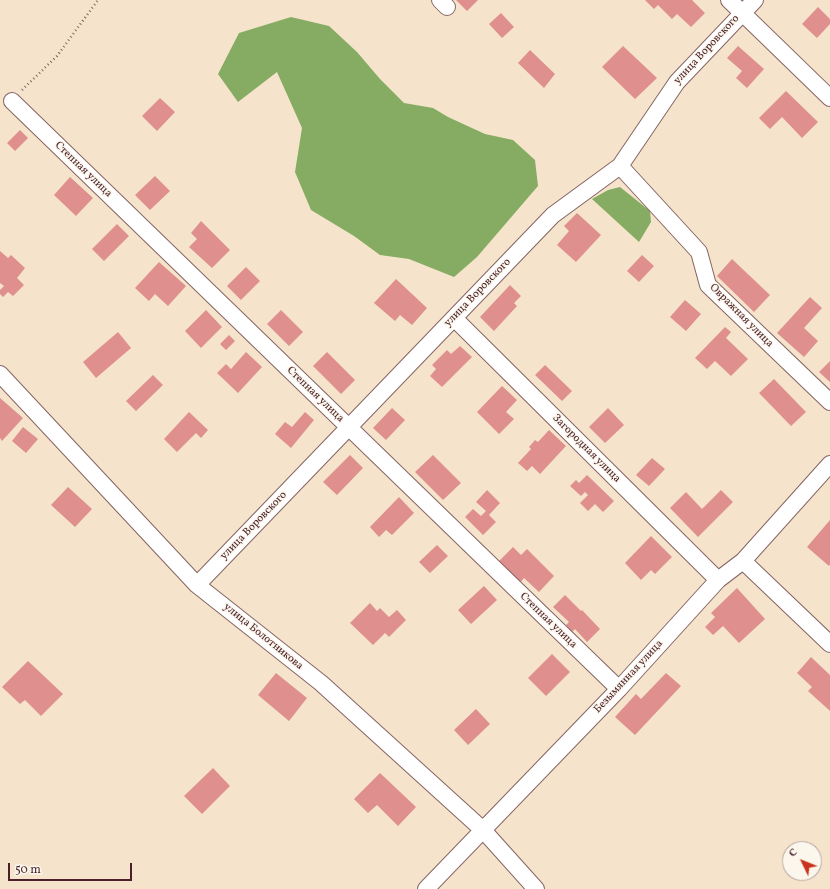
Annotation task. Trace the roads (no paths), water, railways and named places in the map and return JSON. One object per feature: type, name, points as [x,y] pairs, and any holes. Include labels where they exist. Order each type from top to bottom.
[{"type":"street","points":[[729,0],[830,98]]},
{"type":"street","name":"улица Воровского","points":[[197,585],[553,215],[620,166],[677,82],[755,0]]},
{"type":"street","name":"Степная улица","points":[[12,101],[619,689]]},
{"type":"street","name":"Овражная улица","points":[[620,166],[699,252],[708,285],[830,402]]},
{"type":"street","name":"Загородная улица","points":[[454,318],[718,580]]},
{"type":"street","name":"улица Болотникова","points":[[0,374],[197,585],[321,683],[483,830],[536,889]]},
{"type":"street","name":"Безымянная улица","points":[[426,889],[619,689],[718,580],[743,562],[830,464]]},
{"type":"street","points":[[743,562],[830,644]]}]
